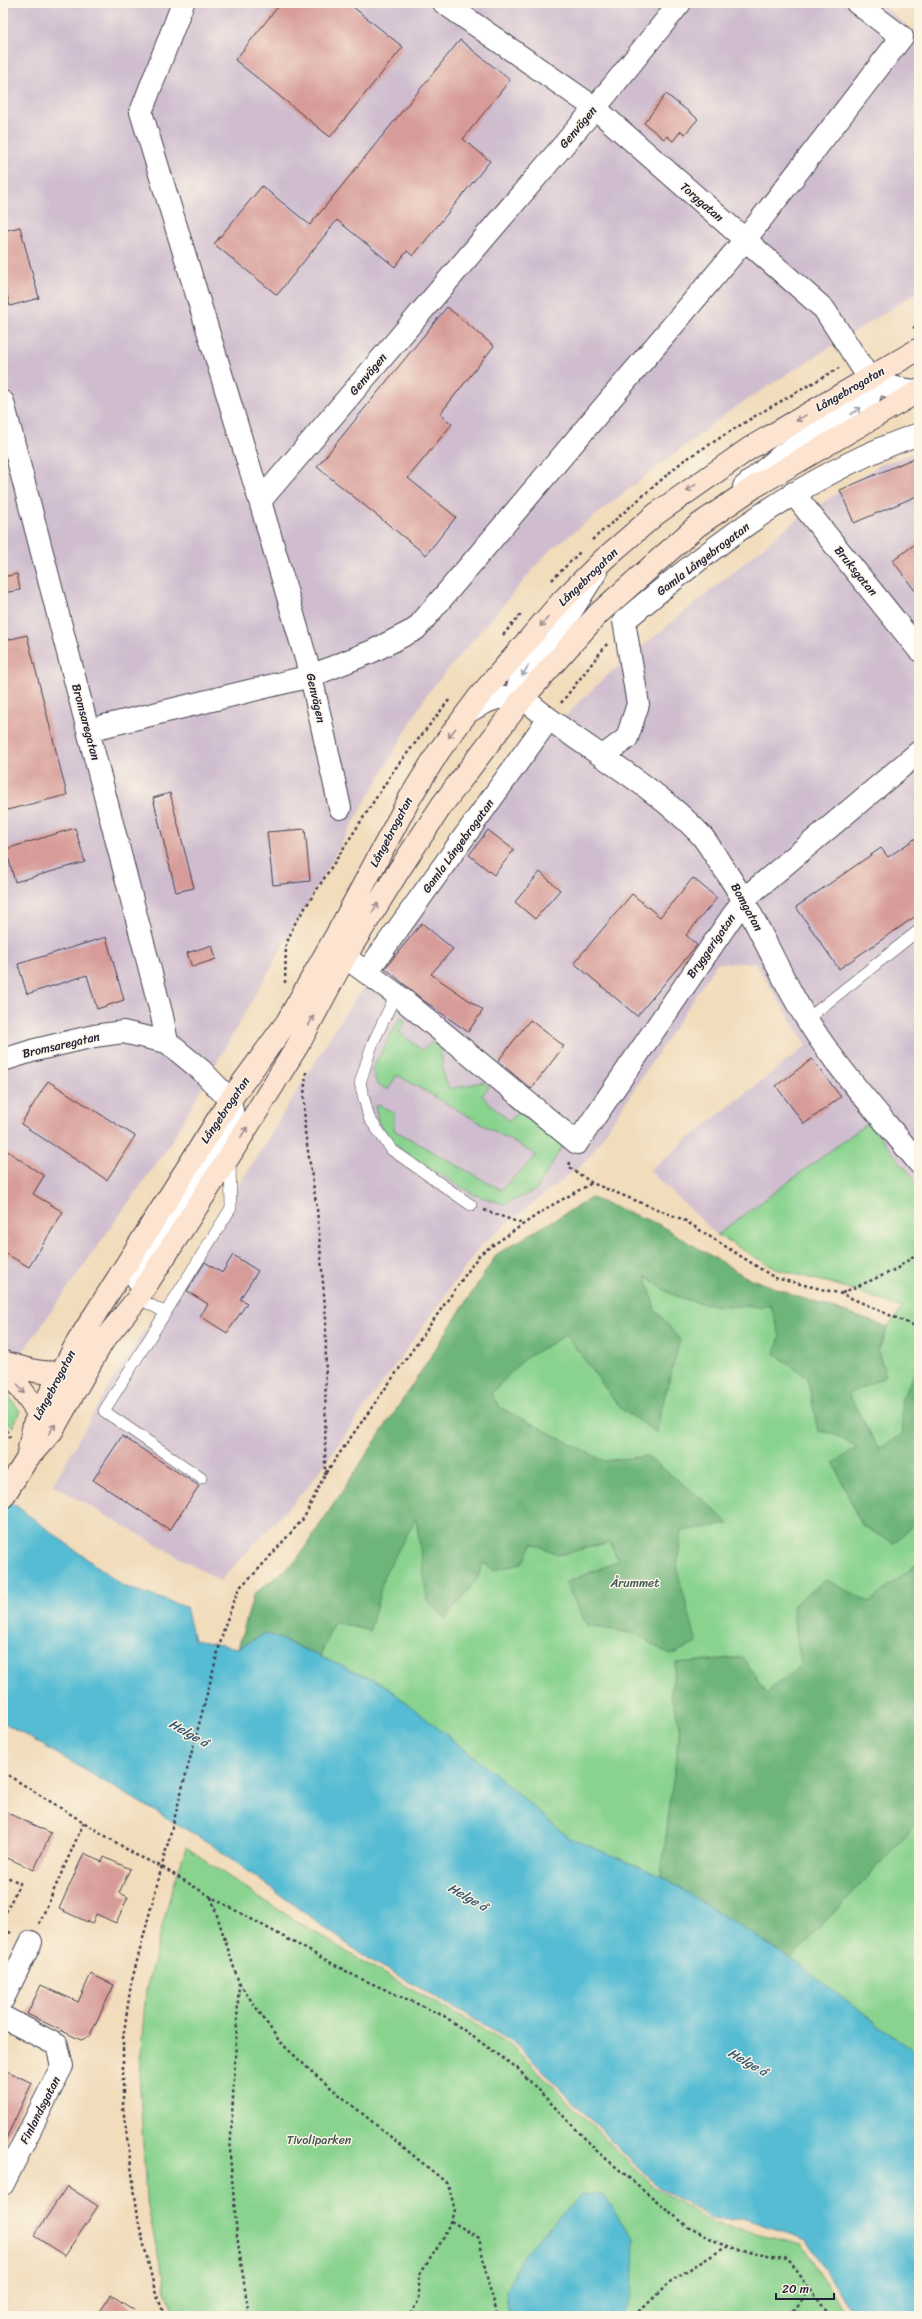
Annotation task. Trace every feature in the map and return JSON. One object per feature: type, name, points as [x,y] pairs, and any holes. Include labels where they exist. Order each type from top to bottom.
[{"type":"main road","name":"Långebrogatan","points":[[23,1465],[34,1424],[77,1343],[230,1100],[287,1022],[342,925],[411,796],[439,751],[468,712],[561,602],[604,559],[656,514],[709,475],[750,448],[919,349]]},
{"type":"main road","name":"Långebrogatan","points":[[3,1497],[23,1465],[52,1431],[103,1341],[138,1298],[230,1155],[301,1040],[346,957],[399,870],[442,805],[523,698],[599,613],[697,526],[754,487],[919,391]]},
{"type":"main road","points":[[3,1363],[29,1371],[52,1374],[88,1369]]},
{"type":"main road","points":[[3,1363],[39,1414]]},
{"type":"street","points":[[183,3],[141,112],[260,501]]},
{"type":"street","name":"Torggatan","points":[[444,3],[595,108],[824,309],[869,378]]},
{"type":"street","name":"Genvägen","points":[[340,808],[311,676],[260,501],[595,108],[680,3]]},
{"type":"street","points":[[88,730],[311,676],[373,651],[416,629],[745,240],[902,37],[857,3]]},
{"type":"street","points":[[869,378],[882,385],[899,390],[919,391]]},
{"type":"street","points":[[723,508],[757,474],[782,455],[867,403],[871,391],[869,378]]},
{"type":"street","name":"Bromsaregatan","points":[[3,402],[162,1016],[167,1042]]},
{"type":"street","name":"Gamla Långebrogatan","points":[[624,621],[677,576],[793,493],[893,443],[919,434]]},
{"type":"street","name":"Bruksgatan","points":[[793,493],[919,650]]},
{"type":"street","points":[[523,698],[518,687],[520,678],[531,661],[568,616],[604,559]]},
{"type":"street","points":[[603,756],[627,738],[638,704],[624,621]]},
{"type":"street","points":[[468,712],[500,697],[514,696],[523,698]]},
{"type":"street","name":"Bomgatan","points":[[523,698],[548,720],[603,756],[671,807],[702,836],[744,899],[792,994],[807,1019],[845,1072],[919,1163]]},
{"type":"street","name":"Gamla Långebrogatan","points":[[367,972],[548,720]]},
{"type":"street","name":"Bryggerigatan","points":[[577,1143],[744,899],[919,752]]},
{"type":"street","points":[[346,957],[396,994],[577,1143]]},
{"type":"street","name":"Bromsaregatan","points":[[3,1060],[35,1050],[94,1036],[124,1032],[167,1042],[201,1070],[230,1100]]},
{"type":"street","points":[[103,1341],[170,1224],[228,1130],[233,1116],[230,1100]]},
{"type":"street","points":[[3,1999],[31,1942]]},
{"type":"street","name":"Finlandsgatan","points":[[3,2017],[57,2045],[62,2066],[3,2184]]},
{"type":"lane","points":[[807,1019],[919,930]]},
{"type":"lane","points":[[396,994],[372,1045],[360,1082],[370,1118],[392,1150],[471,1205]]},
{"type":"lane","points":[[202,1478],[104,1411],[231,1208],[230,1155]]},
{"type":"lane","points":[[138,1298],[166,1313]]},
{"type":"path","points":[[548,720],[624,621]]},
{"type":"path","points":[[306,1069],[304,1096],[305,1132],[317,1209],[326,1319],[325,1474]]},
{"type":"path","points":[[577,1143],[569,1167],[592,1183],[684,1220],[775,1278],[842,1294],[919,1328]]},
{"type":"path","points":[[165,2316],[156,2291],[139,2224],[123,2108],[123,2039],[131,1984],[225,1625],[239,1588],[256,1572],[304,1518],[325,1474],[480,1254],[547,1208],[592,1183]]},
{"type":"path","points":[[471,1205],[523,1224]]},
{"type":"path","points":[[842,1294],[895,1270],[919,1252]]},
{"type":"path","points":[[3,1772],[136,1855],[162,1867],[355,1976],[444,2016],[517,2068],[598,2152],[688,2227],[726,2247],[788,2260],[830,2316]]},
{"type":"path","points":[[31,1942],[84,1822]]},
{"type":"path","points":[[3,1875],[20,1883],[3,1918]]},
{"type":"path","points":[[211,1896],[239,1983],[280,2042],[312,2073],[448,2184],[455,2210],[443,2239],[419,2276],[418,2300],[409,2316]]},
{"type":"path","points":[[239,1983],[230,2155],[237,2236],[248,2316]]},
{"type":"path","points":[[451,2221],[479,2238],[488,2282],[498,2316]]},
{"type":"path","points":[[635,2316],[672,2280],[726,2247]]},
{"type":"path","points":[[790,2316],[810,2289]]},
{"type":"shaded area","points":[[3,3],[880,3],[919,36],[919,291],[731,410],[548,552],[427,694],[170,1144],[19,1357],[3,1339]]},
{"type":"shaded area","points":[[919,451],[919,1186],[869,1122],[717,1235],[649,1170],[807,1045],[755,963],[717,963],[588,1159],[481,1245],[308,1487],[220,1581],[53,1485],[107,1389],[254,1161],[345,1013],[543,738],[603,679],[791,524],[878,466]]},
{"type":"green space","points":[[401,1017],[406,1021],[399,1032],[422,1050],[432,1042],[441,1049],[444,1080],[450,1089],[482,1082],[489,1086],[482,1096],[509,1121],[519,1111],[563,1145],[536,1190],[505,1204],[475,1195],[425,1166],[397,1146],[379,1124],[375,1106],[380,1105],[394,1113],[394,1130],[501,1190],[528,1165],[536,1155],[397,1075],[388,1090],[377,1084],[372,1069]]},
{"type":"green space","name":"Årummet","points":[[869,1122],[919,1186],[919,1243],[914,1247],[919,1253],[919,1371],[916,1372],[919,1399],[919,2168],[379,1734],[265,1629],[634,1216],[878,1351],[888,1327],[902,1308],[841,1286],[776,1269],[717,1235]]},
{"type":"green space","points":[[591,1198],[658,1224],[746,1277],[796,1296],[888,1327],[878,1351],[886,1376],[848,1394],[879,1449],[903,1434],[901,1400],[916,1372],[919,1371],[919,1519],[894,1543],[861,1525],[834,1463],[857,1448],[832,1433],[818,1431],[807,1377],[775,1354],[780,1336],[771,1306],[731,1306],[691,1301],[666,1291],[646,1276],[655,1309],[680,1340],[660,1414],[657,1433],[621,1409],[566,1335],[524,1359],[491,1394],[501,1408],[604,1461],[646,1456],[705,1501],[729,1524],[681,1531],[677,1570],[697,1643],[670,1655],[636,1634],[587,1625],[565,1583],[618,1561],[610,1542],[559,1555],[533,1543],[522,1564],[494,1570],[483,1563],[477,1579],[445,1619],[427,1600],[416,1518],[384,1576],[370,1631],[334,1622],[320,1657],[266,1633],[238,1648],[254,1594],[296,1561],[497,1254]]},
{"type":"green space","points":[[3,1388],[20,1411],[13,1427],[3,1419]]},
{"type":"green space","points":[[919,1562],[919,1821],[791,1959],[661,1876],[680,1725],[670,1695],[676,1663],[743,1657],[766,1693],[801,1665],[792,1606],[826,1580],[869,1602]]},
{"type":"green space","name":"Tivoliparken","points":[[186,1847],[258,1897],[360,1960],[510,2044],[655,2188],[716,2224],[802,2244],[847,2316],[175,2316],[165,2288],[146,2198],[139,2072],[146,1990],[169,1900]]},
{"type":"water","name":"Helge å","points":[[3,1496],[123,1586],[186,1607],[194,1640],[238,1648],[266,1633],[383,1684],[489,1769],[568,1837],[661,1876],[791,1959],[919,2055],[919,2316],[854,2316],[807,2240],[743,2218],[715,2219],[659,2188],[513,2041],[362,1955],[211,1844],[3,1722]]},
{"type":"water","points":[[582,2194],[603,2195],[634,2240],[632,2295],[620,2316],[509,2316],[506,2291],[523,2254]]},
{"type":"building","points":[[281,3],[348,3],[403,47],[330,137],[235,60]]},
{"type":"building","points":[[460,40],[510,80],[463,139],[490,161],[413,256],[407,251],[395,267],[337,220],[277,295],[214,244],[262,186],[310,225]]},
{"type":"building","points":[[666,94],[698,119],[685,134],[681,131],[673,141],[667,136],[664,139],[644,123]]},
{"type":"building","points":[[20,227],[39,298],[10,306],[3,280],[3,231]]},
{"type":"building","points":[[447,307],[494,346],[440,414],[452,424],[408,478],[456,517],[426,555],[317,467]]},
{"type":"building","points":[[919,456],[919,495],[854,523],[840,490]]},
{"type":"building","points":[[919,541],[919,596],[893,561]]},
{"type":"building","points":[[17,574],[20,590],[3,593],[3,577]]},
{"type":"building","points":[[27,635],[67,795],[3,811],[3,641]]},
{"type":"building","points":[[170,793],[194,888],[176,892],[153,798]]},
{"type":"building","points":[[75,828],[85,862],[15,882],[6,849]]},
{"type":"building","points":[[305,829],[310,881],[273,885],[267,832]]},
{"type":"building","points":[[488,830],[514,850],[494,875],[469,855]]},
{"type":"building","points":[[919,836],[919,914],[839,969],[796,907],[881,848],[888,857]]},
{"type":"building","points":[[540,872],[560,890],[535,919],[515,902]]},
{"type":"building","points":[[693,878],[717,898],[686,935],[697,945],[637,1016],[574,963],[632,894],[660,917]]},
{"type":"building","points":[[422,923],[453,949],[431,974],[483,1010],[468,1032],[423,1000],[385,968]]},
{"type":"building","points":[[106,937],[124,1000],[97,1009],[87,975],[27,994],[18,964]]},
{"type":"building","points":[[212,945],[216,959],[192,967],[187,953]]},
{"type":"building","points":[[530,1020],[564,1046],[531,1089],[498,1061]]},
{"type":"building","points":[[812,1059],[841,1097],[804,1124],[776,1086]]},
{"type":"building","points":[[48,1081],[135,1136],[107,1180],[21,1124]]},
{"type":"building","points":[[3,1148],[44,1176],[33,1194],[63,1212],[29,1267],[3,1252]]},
{"type":"building","points":[[233,1255],[258,1271],[240,1299],[247,1303],[227,1333],[200,1316],[208,1304],[187,1291],[205,1262],[222,1273]]},
{"type":"building","points":[[122,1436],[199,1486],[170,1530],[93,1480]]},
{"type":"building","points":[[3,1811],[51,1833],[34,1870],[3,1856]]},
{"type":"building","points":[[84,1853],[102,1862],[104,1857],[130,1869],[119,1893],[128,1897],[116,1923],[96,1914],[92,1924],[59,1909]]},
{"type":"building","points":[[91,1974],[114,1985],[89,2037],[81,2040],[27,2014],[41,1985],[78,2002]]},
{"type":"building","points":[[3,2069],[32,2083],[3,2145]]},
{"type":"building","points":[[67,2186],[98,2206],[65,2256],[34,2236]]},
{"type":"building","points":[[111,2295],[143,2316],[97,2316]]}]
